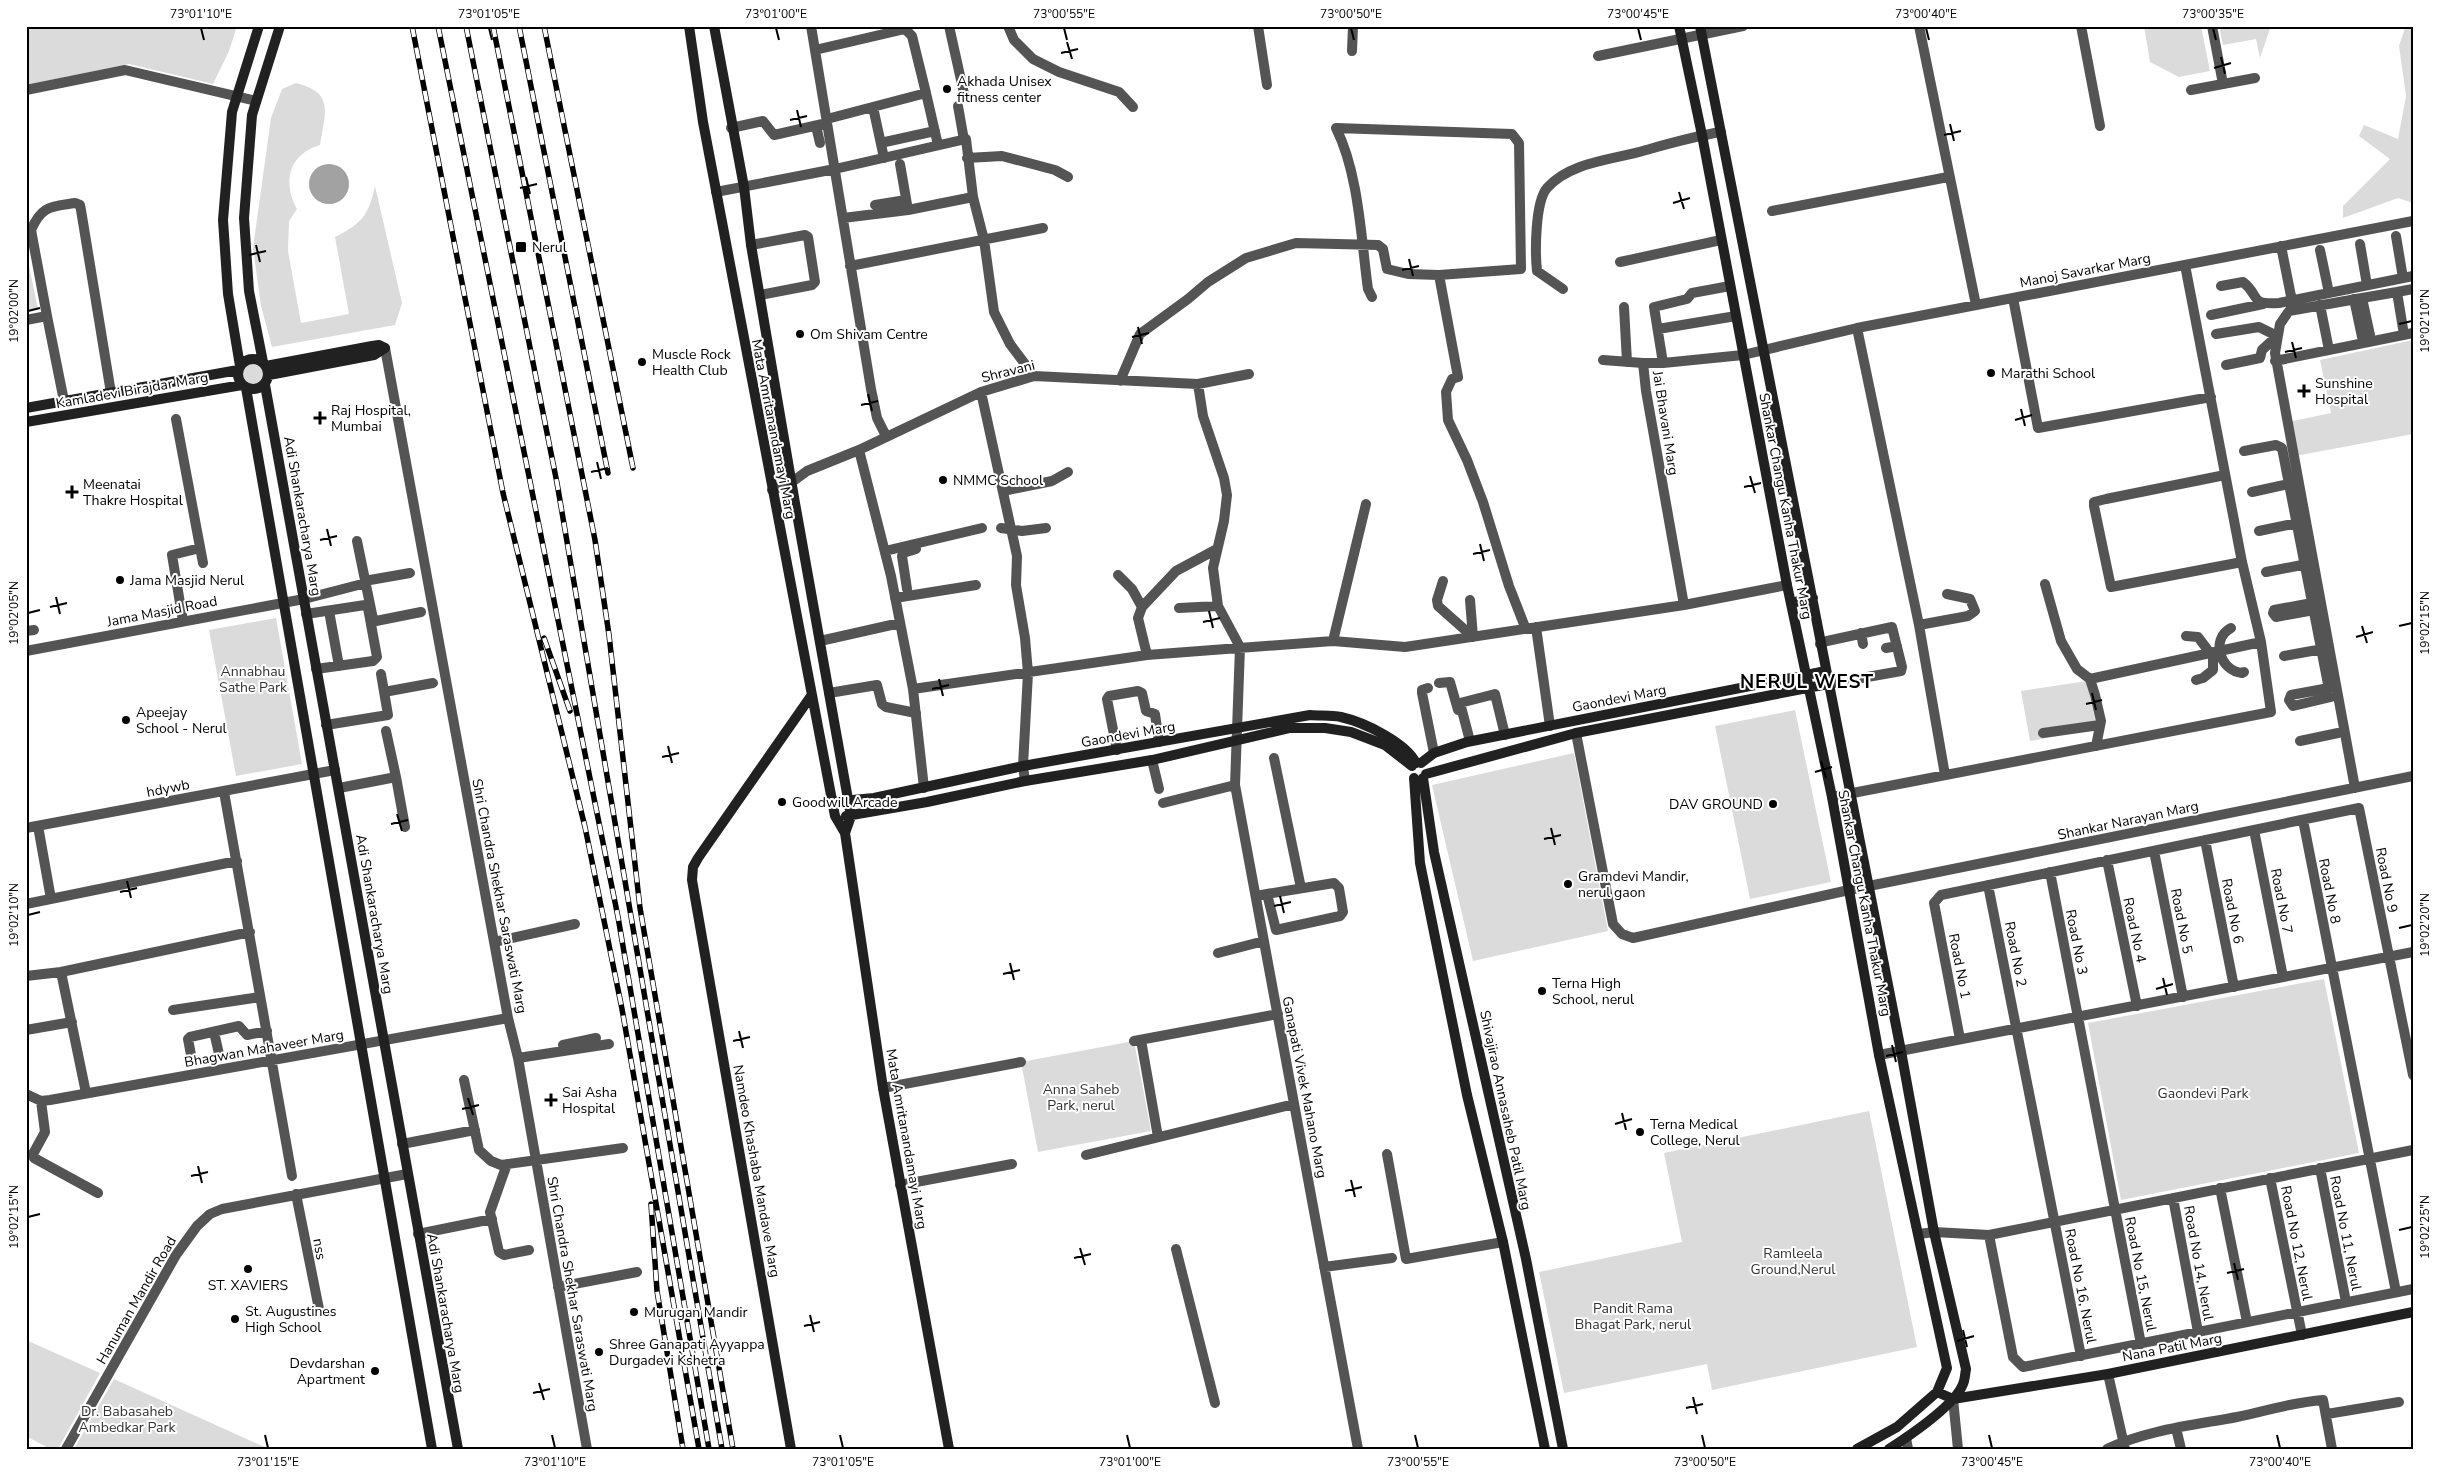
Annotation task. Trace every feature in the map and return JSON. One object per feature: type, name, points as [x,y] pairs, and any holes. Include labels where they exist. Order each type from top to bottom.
[{"type":"main road","points":[[259,26],[232,112],[223,220],[228,294],[239,368],[284,602],[363,1044],[432,1449]]},
{"type":"main road","name":"Adi Shankaracharya Marg","points":[[280,26],[252,115],[244,218],[249,291],[266,372],[306,614],[336,770],[407,1174],[458,1449]]},
{"type":"main road","name":"Mata Amritanandamayi Marg","points":[[689,26],[716,192],[810,696],[835,816],[845,832],[883,1088],[949,1449]]},
{"type":"main road","name":"Mata Amritanandamayi Marg","points":[[714,26],[731,128],[744,187],[750,245],[851,816],[845,832]]},
{"type":"main road","name":"Shankar Changu Kanha Thakur Marg","points":[[1679,26],[1702,135],[1787,585],[1832,797],[1879,1055],[1947,1368],[1937,1392],[1897,1427],[1857,1449]]},
{"type":"main road","name":"Shankar Changu Kanha Thakur Marg","points":[[1701,30],[1867,888],[1901,1051],[1934,1232],[1966,1369],[1963,1385],[1953,1399],[1907,1444],[1889,1449]]},
{"type":"main road","name":"Shri Chandra Shekhar Saraswati Marg","points":[[266,372],[372,346],[379,345],[385,348]]},
{"type":"main road","name":"Kamladevi Birajdar Marg","points":[[26,408],[239,368],[248,360],[266,372],[256,390],[244,387],[26,422]]},
{"type":"main road","points":[[1791,603],[1812,598]]},
{"type":"main road","name":"Gaondevi Marg","points":[[1416,764],[1434,753],[1468,742],[1826,671]]},
{"type":"main road","name":"Gaondevi Marg","points":[[1421,777],[1576,733],[1828,684]]},
{"type":"main road","name":"Namdeo Khashaba Mandave Marg","points":[[791,1449],[692,880],[693,867],[698,858],[810,696]]},
{"type":"main road","name":"Gaondevi Marg","points":[[832,802],[874,798],[1023,766],[1310,715],[1341,717],[1366,726],[1411,753],[1416,764]]},
{"type":"main road","name":"Gaondevi Marg","points":[[835,816],[851,816],[1025,780],[1152,760],[1290,728],[1325,728],[1352,732],[1385,745],[1416,764]]},
{"type":"main road","points":[[1421,777],[1410,771],[1416,764],[1426,766],[1421,777],[1420,864],[1467,1095],[1503,1242],[1545,1449]]},
{"type":"main road","name":"Shivajirao Annasaheb Patil Marg","points":[[1421,777],[1434,852],[1526,1259],[1563,1449]]},
{"type":"main road","name":"Nana Patil Marg","points":[[1953,1399],[2108,1374],[2413,1312]]},
{"type":"main road","points":[[1937,1392],[1953,1399]]},
{"type":"street","points":[[811,26],[871,389],[878,418],[886,436]]},
{"type":"street","points":[[949,26],[973,198],[984,240],[994,312],[1010,344],[1034,376]]},
{"type":"street","points":[[1008,26],[1014,40],[1033,59],[1059,72],[1119,92],[1133,107]]},
{"type":"street","points":[[1258,26],[1267,85]]},
{"type":"street","points":[[1352,51],[1353,26]]},
{"type":"street","points":[[1598,56],[1682,38],[1701,30],[1743,26]]},
{"type":"street","points":[[1918,26],[1976,305]]},
{"type":"street","points":[[2081,26],[2100,126]]},
{"type":"street","points":[[2212,26],[2223,84]]},
{"type":"street","points":[[815,50],[905,29],[912,36],[939,145]]},
{"type":"street","points":[[26,90],[125,70],[256,101]]},
{"type":"street","points":[[2191,90],[2256,78]]},
{"type":"street","points":[[731,128],[763,120],[774,135],[816,126],[872,107],[926,93]]},
{"type":"street","points":[[872,107],[884,158]]},
{"type":"street","points":[[933,113],[939,145]]},
{"type":"street","points":[[816,126],[820,143]]},
{"type":"street","points":[[1120,381],[1140,334],[1208,282],[1246,258],[1296,243],[1362,245],[1378,245],[1383,249],[1387,269],[1408,274],[1439,275],[1520,269],[1519,143],[1512,134],[1336,128],[1343,142],[1354,190],[1360,219],[1362,245],[1368,289],[1372,297]]},
{"type":"street","points":[[885,142],[935,130]]},
{"type":"street","points":[[1563,289],[1537,271],[1536,235],[1542,199],[1546,189],[1558,178],[1594,162],[1721,132]]},
{"type":"street","points":[[716,192],[835,169],[964,140]]},
{"type":"street","points":[[967,158],[1002,156],[1055,170],[1068,177]]},
{"type":"street","points":[[900,164],[907,205]]},
{"type":"street","points":[[1772,211],[1948,177]]},
{"type":"street","points":[[843,218],[907,205],[973,198]]},
{"type":"street","points":[[64,401],[31,230],[35,221],[47,208],[76,203],[80,205],[81,210],[111,393]]},
{"type":"street","points":[[875,205],[907,205]]},
{"type":"street","name":"Manoj Savarkar Marg","points":[[1762,350],[1857,328],[2413,221]]},
{"type":"street","points":[[850,266],[1043,228]]},
{"type":"street","points":[[750,245],[808,236],[815,282],[812,285],[760,295]]},
{"type":"street","points":[[2211,315],[2263,304],[2292,301],[2408,277],[2396,236]]},
{"type":"street","points":[[1620,262],[1721,240]]},
{"type":"street","points":[[2360,244],[2367,285]]},
{"type":"street","points":[[2281,246],[2292,301]]},
{"type":"street","points":[[2320,250],[2329,293]]},
{"type":"street","points":[[1832,797],[2271,712],[2261,642],[2242,562],[2185,265]]},
{"type":"street","points":[[1439,275],[1458,377],[1452,379],[1446,392],[1448,420],[1467,460],[1483,502],[1509,586],[1531,627],[1550,726]]},
{"type":"street","points":[[2221,286],[2243,282],[2263,304]]},
{"type":"street","points":[[1663,363],[1656,305],[1687,299],[1692,293],[1730,286]]},
{"type":"street","points":[[2355,788],[2309,563],[2275,361],[2277,336],[2283,318],[2289,311],[2413,289]]},
{"type":"street","points":[[2275,361],[2408,331],[2397,292]]},
{"type":"street","points":[[2013,298],[2038,428],[2211,397]]},
{"type":"street","points":[[2358,299],[2366,336]]},
{"type":"street","points":[[2320,305],[2329,350]]},
{"type":"street","points":[[1624,307],[1627,362]]},
{"type":"street","points":[[26,320],[48,316]]},
{"type":"street","points":[[1658,329],[1736,316]]},
{"type":"street","points":[[2216,334],[2259,327],[2277,336]]},
{"type":"street","points":[[1857,328],[1919,625],[1945,775]]},
{"type":"street","points":[[2226,365],[2260,358],[2262,350],[2277,336]]},
{"type":"street","name":"Shri Chandra Shekhar Saraswati Marg","points":[[385,348],[508,1018],[517,1056],[587,1449]]},
{"type":"street","name":"Jai Bhavani Marg","points":[[1684,604],[1647,401],[1644,363],[1663,363],[1762,350]]},
{"type":"street","points":[[1603,360],[1644,363]]},
{"type":"street","name":"Shravani","points":[[772,490],[792,482],[807,471],[859,450],[981,392],[1034,376],[1198,384],[1250,374]]},
{"type":"street","points":[[1198,384],[1203,416],[1224,478],[1227,495],[1224,521],[1213,568],[1218,606],[1240,647]]},
{"type":"street","points":[[981,392],[1003,491],[1006,528],[1017,556],[1016,585],[1025,638],[1028,673],[1023,766],[1025,780]]},
{"type":"street","points":[[176,419],[203,563]]},
{"type":"street","points":[[2244,451],[2276,445],[2282,448],[2297,523],[2309,563],[2313,606],[2325,648],[2330,693],[2346,775]]},
{"type":"street","points":[[859,450],[896,598],[898,624],[914,713],[924,788]]},
{"type":"street","points":[[1003,491],[1052,481],[1068,472]]},
{"type":"street","points":[[2226,475],[2106,499],[2094,502],[2094,506],[2111,587],[2242,562]]},
{"type":"street","points":[[2252,492],[2289,484]]},
{"type":"street","points":[[1333,641],[1366,504]]},
{"type":"street","points":[[2259,530],[2297,523]]},
{"type":"street","points":[[885,551],[903,550],[924,542],[982,528]]},
{"type":"street","points":[[1006,528],[1022,531],[1046,528]]},
{"type":"street","points":[[357,541],[372,616],[376,621],[421,612]]},
{"type":"street","points":[[183,621],[172,555],[200,548]]},
{"type":"street","points":[[1146,655],[1138,618],[1142,607],[1176,571],[1217,549]]},
{"type":"street","points":[[903,550],[902,556],[907,589]]},
{"type":"street","points":[[2266,572],[2309,563]]},
{"type":"street","name":"Jama Masjid Road","points":[[26,651],[304,599],[366,583],[370,580],[410,573]]},
{"type":"street","points":[[1118,575],[1132,589],[1142,607]]},
{"type":"street","points":[[1443,580],[1437,600],[1438,606],[1473,637]]},
{"type":"street","points":[[2045,584],[2061,641],[2077,669],[2090,679],[2096,695],[2101,721],[2096,746]]},
{"type":"street","points":[[896,598],[976,585]]},
{"type":"street","points":[[913,689],[1146,655],[1333,641],[1405,647],[1684,604],[1787,585]]},
{"type":"street","points":[[1919,625],[1968,616],[1975,611],[1974,603],[1970,599],[1947,594]]},
{"type":"street","points":[[1470,600],[1473,637]]},
{"type":"street","points":[[306,614],[365,605],[368,608],[377,656],[373,661],[316,669]]},
{"type":"street","points":[[1179,608],[1218,606]]},
{"type":"street","points":[[330,610],[338,666]]},
{"type":"street","points":[[820,641],[898,624]]},
{"type":"street","points":[[898,624],[913,689],[914,713]]},
{"type":"street","points":[[1820,644],[1862,638],[1892,627],[1897,646],[1901,671],[1828,684]]},
{"type":"street","points":[[2196,680],[2203,678],[2213,670],[2215,652],[2223,635],[2231,628]]},
{"type":"street","points":[[2186,636],[2198,638],[2232,670],[2244,672]]},
{"type":"street","points":[[2090,679],[2261,642]]},
{"type":"street","points":[[1886,648],[1897,646]]},
{"type":"street","name":"Ganapati Vivek Mahano Marg","points":[[1240,647],[1235,785],[1358,1449]]},
{"type":"street","points":[[2284,656],[2325,648]]},
{"type":"street","points":[[381,674],[393,740]]},
{"type":"street","points":[[1439,683],[1450,682],[1452,685],[1468,742]]},
{"type":"street","points":[[384,692],[433,683]]},
{"type":"street","points":[[829,694],[877,685],[882,704],[886,707],[914,713]]},
{"type":"street","points":[[1428,688],[1422,690],[1422,693],[1434,753]]},
{"type":"street","points":[[1117,750],[1107,699],[1109,696],[1138,691],[1142,693],[1146,711],[1155,714],[1160,742]]},
{"type":"street","points":[[1468,742],[1460,703],[1495,694],[1505,734]]},
{"type":"street","points":[[326,725],[388,715]]},
{"type":"street","points":[[2043,733],[2100,725]]},
{"type":"street","points":[[386,731],[405,827]]},
{"type":"street","name":"Shankar Narayan Marg","points":[[1576,733],[1612,924],[1622,934],[1633,938],[1850,890],[2413,776]]},
{"type":"street","points":[[2300,741],[2338,733]]},
{"type":"street","points":[[1274,758],[1301,888]]},
{"type":"street","points":[[1152,760],[1159,789]]},
{"type":"street","name":"hdywb","points":[[26,828],[336,770]]},
{"type":"street","points":[[339,788],[396,777]]},
{"type":"street","points":[[1163,803],[1235,785]]},
{"type":"street","points":[[224,792],[273,1060],[292,1176]]},
{"type":"street","name":"Road No 9","points":[[2303,820],[2359,808],[2413,1075]]},
{"type":"street","points":[[1988,885],[2303,820]]},
{"type":"street","name":"Road No 8","points":[[2303,820],[2396,1292]]},
{"type":"street","points":[[38,826],[51,899]]},
{"type":"street","name":"Road No 7","points":[[2254,830],[2283,977]]},
{"type":"street","name":"Road No 6","points":[[2205,840],[2234,987]]},
{"type":"street","name":"Road No 5","points":[[2154,851],[2183,997]]},
{"type":"street","name":"Road No 4","points":[[2107,860],[2137,1006]]},
{"type":"street","points":[[26,904],[237,861]]},
{"type":"street","name":"Road No 3","points":[[2050,872],[2115,1210]]},
{"type":"street","points":[[1256,896],[1267,894],[1301,888],[1334,883],[1337,884],[1342,915],[1276,930],[1267,894]]},
{"type":"street","name":"Road No 1","points":[[1960,1040],[1934,903],[1937,898],[1988,885]]},
{"type":"street","name":"Road No 2","points":[[1988,885],[2055,1222]]},
{"type":"street","points":[[494,942],[575,924]]},
{"type":"street","points":[[26,976],[62,972],[250,932]]},
{"type":"street","points":[[1218,953],[1264,941]]},
{"type":"street","points":[[1879,1055],[2413,952]]},
{"type":"street","points":[[62,972],[86,1093]]},
{"type":"street","points":[[173,1010],[260,997]]},
{"type":"street","points":[[1158,1137],[1138,1040],[1278,1014]]},
{"type":"street","name":"Bhagwan Mahaveer Marg","points":[[41,1101],[508,1018]]},
{"type":"street","points":[[26,1030],[72,1022]]},
{"type":"street","points":[[192,1060],[188,1039],[240,1026],[247,1035],[267,1031]]},
{"type":"street","points":[[214,1032],[219,1054]]},
{"type":"street","points":[[517,1056],[596,1038]]},
{"type":"street","points":[[517,1056],[609,1044]]},
{"type":"street","points":[[883,1088],[1022,1062]]},
{"type":"street","points":[[464,1080],[479,1150],[491,1161],[501,1165],[622,1148]]},
{"type":"street","points":[[26,1094],[41,1101],[45,1132],[33,1154],[34,1158],[98,1193]]},
{"type":"street","points":[[1086,1155],[1294,1104]]},
{"type":"street","points":[[402,1144],[475,1130]]},
{"type":"street","points":[[1919,1234],[1934,1232],[1989,1235],[2413,1150]]},
{"type":"street","points":[[1387,1154],[1406,1259],[1503,1242]]},
{"type":"street","points":[[507,1164],[490,1212],[499,1252],[504,1255],[529,1250]]},
{"type":"street","points":[[900,1185],[1012,1164]]},
{"type":"street","name":"Road No 11, Nerul","points":[[2320,1168],[2346,1302]]},
{"type":"street","name":"Hanuman Mandir Road","points":[[66,1449],[176,1255],[197,1226],[210,1214],[222,1209],[407,1174]]},
{"type":"street","name":"Road No 12, Nerul","points":[[2270,1178],[2302,1335]]},
{"type":"street","points":[[2220,1188],[2247,1322]]},
{"type":"street","name":"nss","points":[[296,1194],[319,1309]]},
{"type":"street","name":"Road No 14, Nerul","points":[[2173,1198],[2198,1332]]},
{"type":"street","name":"Road No 15, Nerul","points":[[2115,1210],[2141,1344]]},
{"type":"street","points":[[418,1234],[492,1219]]},
{"type":"street","name":"Road No 16, Nerul","points":[[2055,1222],[2081,1356]]},
{"type":"street","points":[[1989,1235],[2013,1357],[2023,1367],[2413,1289]]},
{"type":"street","points":[[1176,1250],[1215,1402]]},
{"type":"street","points":[[1324,1267],[1392,1258]]},
{"type":"street","points":[[558,1287],[637,1272]]},
{"type":"street","points":[[2108,1374],[2124,1445]]},
{"type":"street","points":[[1953,1399],[1958,1449]]},
{"type":"street","points":[[2107,1449],[2176,1428],[2301,1402],[2323,1400],[2332,1449]]},
{"type":"street","points":[[2326,1414],[2398,1402]]},
{"type":"street","points":[[2176,1428],[2181,1449]]},
{"type":"green space","points":[[26,26],[237,26],[229,51],[213,84],[129,64],[26,85]]},
{"type":"green space","points":[[2144,26],[2201,26],[2210,71],[2179,77],[2150,62]]},
{"type":"green space","points":[[2219,26],[2271,26],[2260,58],[2256,39],[2223,45]]},
{"type":"green space","points":[[2405,28],[2413,29],[2413,203],[2398,198],[2343,218],[2343,206],[2390,159],[2359,136],[2364,125],[2398,139],[2406,96],[2399,46]]},
{"type":"green space","points":[[296,83],[317,92],[322,98],[325,114],[320,145],[309,149],[301,155],[291,170],[290,189],[297,209],[289,221],[288,251],[301,323],[349,314],[335,237],[358,223],[363,217],[370,204],[375,186],[402,303],[395,325],[272,347],[261,306],[253,248],[271,118],[282,89]]},
{"type":"green space","points":[[26,252],[38,309],[26,311]]},
{"type":"green space","points":[[2413,340],[2413,434],[2295,456],[2288,422],[2331,413],[2320,360]]},
{"type":"green space","points":[[249,364],[257,364],[264,371],[264,379],[257,386],[249,386],[242,379],[242,371]]},
{"type":"green space","name":"Annabhau Sathe Park","points":[[276,618],[302,764],[236,776],[209,630]]},
{"type":"green space","points":[[2087,681],[2097,729],[2030,741],[2021,691]]},
{"type":"green space","name":"DAV GROUND","points":[[1795,710],[1831,882],[1750,899],[1715,726]]},
{"type":"green space","points":[[1574,753],[1608,931],[1473,961],[1432,785]]},
{"type":"green space","name":"Gaondevi Park","points":[[2324,979],[2359,1153],[2121,1200],[2088,1023]]},
{"type":"green space","name":"Anna Saheb Park, nerul","points":[[1134,1041],[1151,1131],[1038,1152],[1021,1062]]},
{"type":"green space","name":"Ramleela Ground,Nerul","points":[[1869,1111],[1917,1347],[1712,1390],[1707,1364],[1564,1393],[1539,1272],[1682,1242],[1664,1153]]},
{"type":"green space","points":[[26,1340],[100,1373],[58,1449],[50,1449],[26,1436]]},
{"type":"green space","name":"Dr. Babasaheb Ambedkar Park","points":[[114,1379],[269,1449],[74,1449]]},
{"type":"shaded area","points":[[325,164],[333,164],[340,167],[346,173],[349,184],[346,195],[340,201],[333,204],[325,204],[318,201],[312,195],[309,188],[309,180],[312,173],[318,167]]},
{"type":"railway","points":[[412,26],[503,493],[585,827],[622,1009],[699,1449]]},
{"type":"railway","points":[[438,26],[618,917],[709,1449]]},
{"type":"railway","points":[[466,26],[557,483],[722,1449]]},
{"type":"railway","points":[[493,26],[595,540],[609,635],[640,908],[733,1449]]},
{"type":"railway","points":[[519,26],[608,473]]},
{"type":"railway","points":[[544,26],[633,468]]},
{"type":"railway","points":[[544,638],[570,711]]},
{"type":"railway","points":[[651,1204],[657,1291],[683,1449]]},
{"type":"place","name":"Akhada Unisex fitness center","points":[[947,89]]},
{"type":"place","name":"Nerul","points":[[521,247]]},
{"type":"place","name":"Om Shivam Centre","points":[[800,334]]},
{"type":"place","name":"Muscle Rock Health Club","points":[[642,362]]},
{"type":"place","name":"Marathi School","points":[[1991,373]]},
{"type":"place","name":"Sunshine Hospital","points":[[2304,391]]},
{"type":"place","name":"Raj Hospital, Mumbai","points":[[320,418]]},
{"type":"place","name":"NMMC School","points":[[943,480]]},
{"type":"place","name":"Meenatai Thakre Hospital","points":[[72,492]]},
{"type":"place","name":"Jama Masjid Nerul","points":[[120,580]]},
{"type":"place","name":"Apeejay School - Nerul","points":[[126,720]]},
{"type":"place","name":"Goodwill Arcade","points":[[782,802]]},
{"type":"place","name":"DAV GROUND","points":[[1773,804]]},
{"type":"place","name":"Gramdevi Mandir, nerul gaon","points":[[1568,884]]},
{"type":"place","name":"Terna High School, nerul","points":[[1542,991]]},
{"type":"place","name":"Sai Asha Hospital","points":[[551,1100]]},
{"type":"place","name":"Terna Medical College, Nerul","points":[[1640,1132]]},
{"type":"place","name":"ST. XAVIERS","points":[[248,1269]]},
{"type":"place","name":"Murugan Mandir","points":[[634,1312]]},
{"type":"place","name":"St. Augustines High School","points":[[235,1319]]},
{"type":"place","name":"Shree Ganapati Ayyappa Durgadevi Kshetra","points":[[599,1352]]},
{"type":"place","name":"Devdarshan Apartment","points":[[375,1371]]},
{"type":"district","name":"NERUL WEST","points":[[1807,681]]},
{"type":"park label","name":"Pandit Rama Bhagat Park, nerul","points":[[1633,1316]]}]
